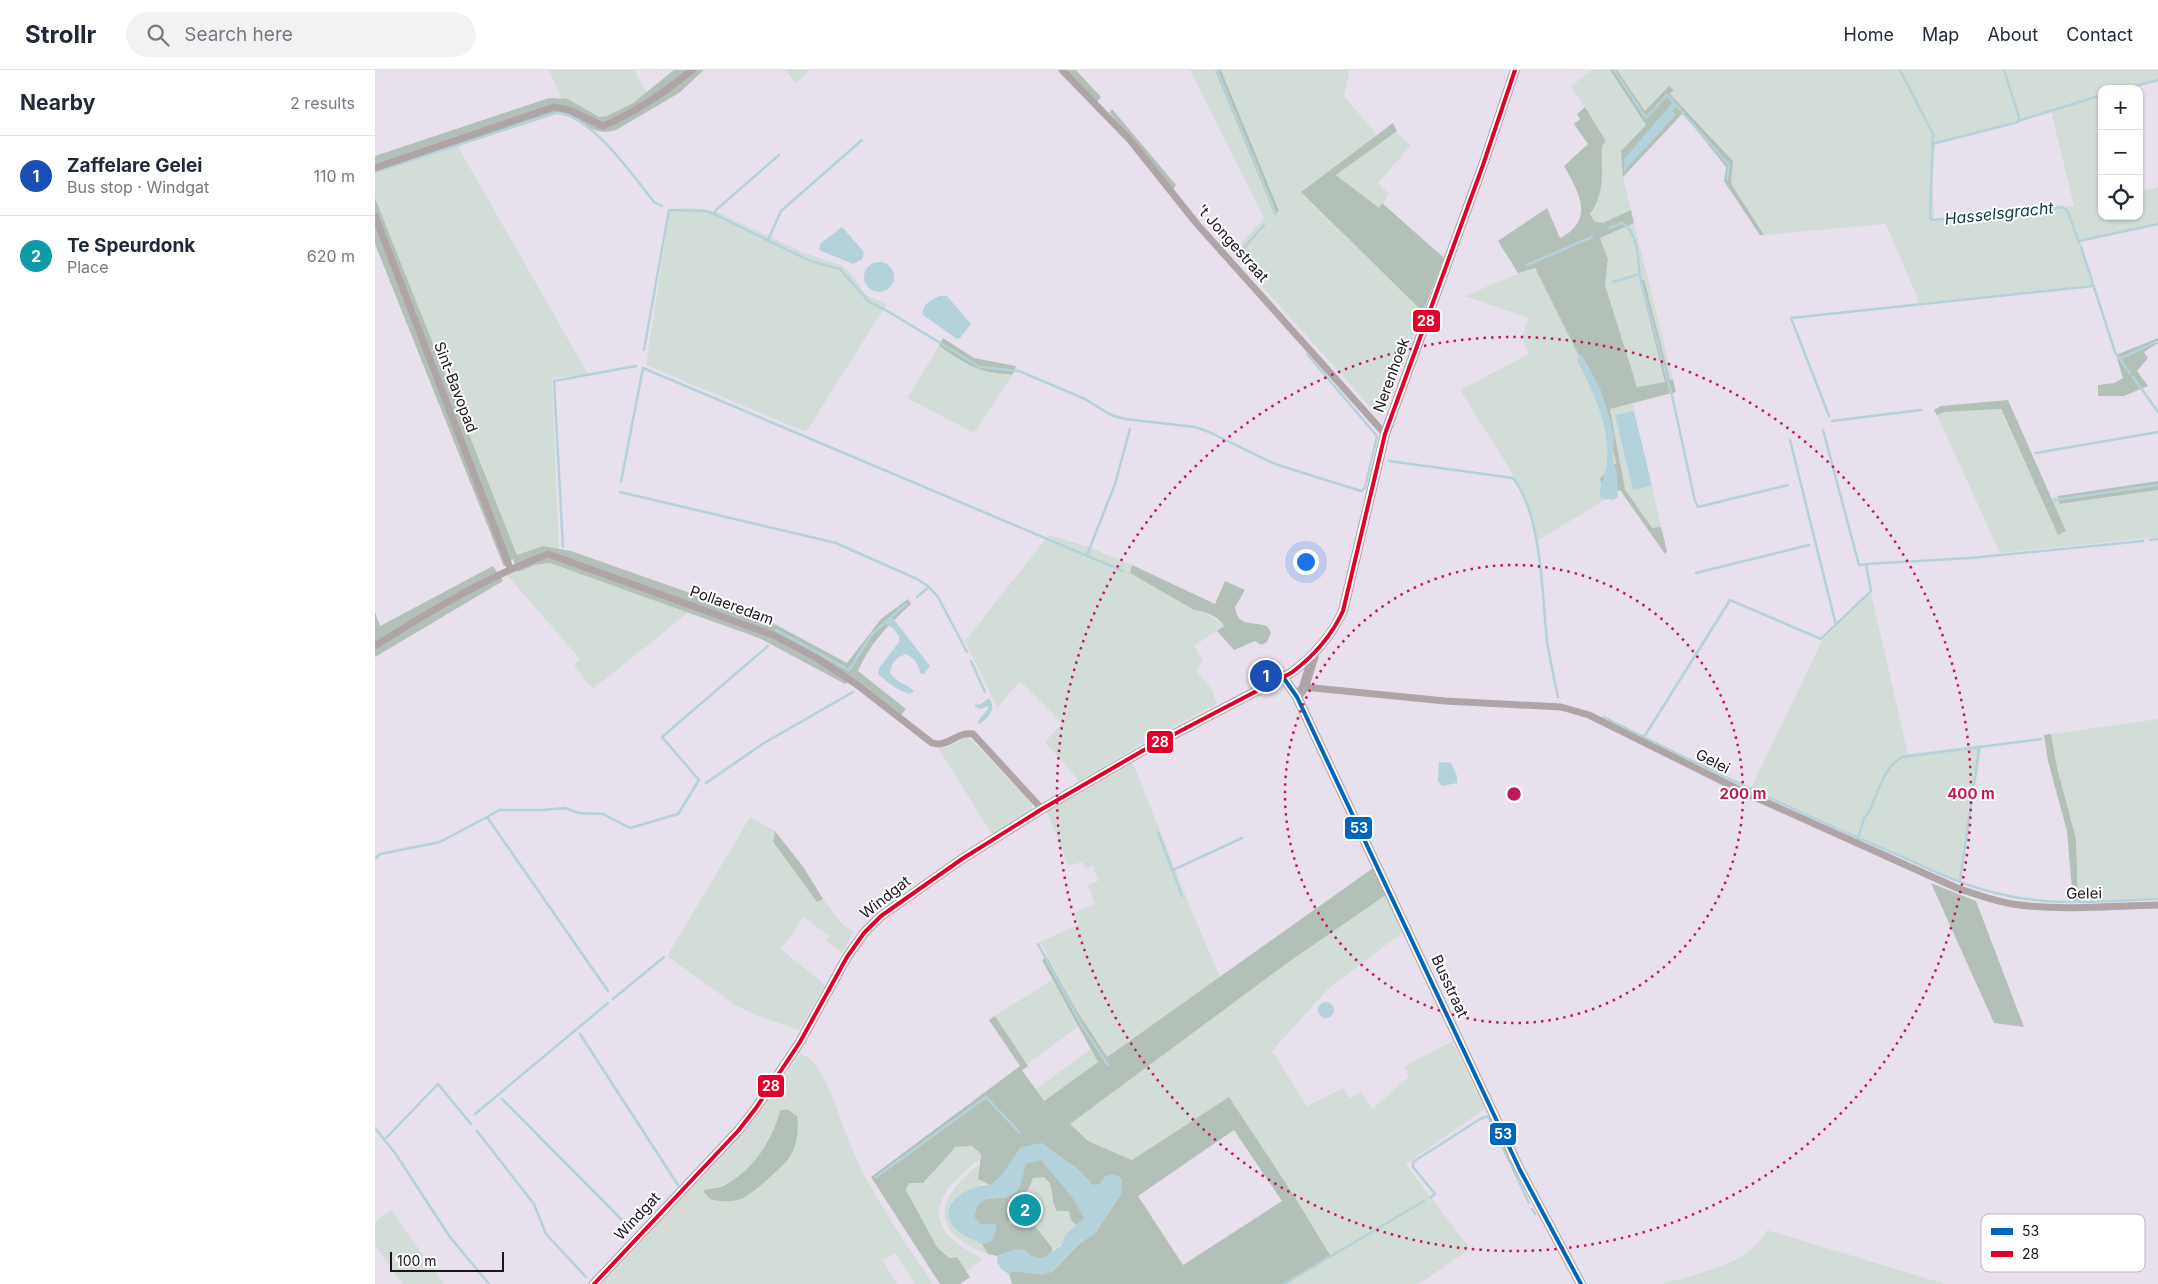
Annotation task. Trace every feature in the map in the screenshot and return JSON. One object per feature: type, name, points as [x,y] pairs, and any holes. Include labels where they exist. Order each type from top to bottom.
[{"type":"street","points":[[375,168],[554,107],[569,110],[603,126],[645,106],[692,70]]},
{"type":"street","name":"'t Jongestraat","points":[[1062,70],[1130,140],[1197,224],[1385,434]]},
{"type":"street","name":"Nerenhoek","points":[[1283,677],[1302,665],[1315,652],[1331,634],[1343,611],[1385,434],[1483,165],[1515,70]]},
{"type":"street","name":"Sint-Bavopad","points":[[375,216],[510,568]]},
{"type":"street","name":"Pollaeredam","points":[[375,646],[510,568],[548,554],[773,635],[815,657],[856,684],[932,743],[945,744],[964,732],[973,734],[1041,808]]},
{"type":"street","points":[[1297,698],[1304,687],[1315,652]]},
{"type":"street","name":"Windgat","points":[[594,1284],[738,1131],[756,1108],[800,1042],[847,957],[864,933],[881,916],[962,859],[1041,808],[1144,750],[1283,677]]},
{"type":"street","name":"Busstraat","points":[[1283,677],[1297,698],[1520,1170],[1581,1284]]},
{"type":"street","name":"Gelei","points":[[1304,687],[1445,701],[1561,707],[1575,710],[1631,735],[1756,798],[1957,888],[2012,904],[2053,907],[2158,905]]},
{"type":"shaded area","points":[[549,70],[634,70],[647,92],[633,103],[607,116],[599,117],[569,99],[562,99]]},
{"type":"shaded area","points":[[674,70],[704,70],[679,93],[616,130],[598,131],[568,114],[555,113],[375,173],[375,156],[549,98],[568,99],[599,117],[607,116],[633,103]]},
{"type":"shaded area","points":[[785,70],[810,70],[796,83]]},
{"type":"shaded area","points":[[1065,70],[1076,70],[1101,97],[1097,102]]},
{"type":"shaded area","points":[[1190,70],[1215,70],[1274,213],[1279,211],[1221,70],[1348,70],[1349,74],[1344,96],[1377,135],[1301,192],[1423,312],[1384,414],[1378,415],[1374,411],[1232,253],[1264,218]]},
{"type":"shaded area","points":[[1215,70],[1221,70],[1279,211],[1274,213]]},
{"type":"shaded area","points":[[1592,70],[1610,70],[1646,125],[1621,151],[1623,177],[1631,210],[1603,223],[1594,221],[1590,214],[1601,190],[1602,145],[1606,140],[1571,86]]},
{"type":"shaded area","points":[[1610,70],[1617,70],[1645,111],[1669,86],[1674,90],[1670,94],[1733,161],[1732,185],[1764,235],[1760,235],[1724,181],[1726,167],[1683,113],[1623,177],[1621,151],[1646,125]]},
{"type":"shaded area","points":[[1617,70],[2158,70],[2158,81],[2143,85],[2098,85],[2098,220],[2143,220],[2143,191],[2158,187],[2158,223],[2081,241],[2094,286],[1920,304],[1886,224],[1764,235],[1732,185],[1733,161],[1670,94],[1674,90],[1669,86],[1646,112]],"holes":[[[2051,111],[2074,206],[1934,220],[1932,174],[1936,143]]]},
{"type":"shaded area","points":[[1585,107],[1606,141],[1602,146],[1601,190],[1590,214],[1594,221],[1603,223],[1631,210],[1634,223],[1600,238],[1608,259],[1605,285],[1637,387],[1665,382],[1640,281],[1644,280],[1670,380],[1673,380],[1676,392],[1610,409],[1625,489],[1652,528],[1661,527],[1667,551],[1665,554],[1620,490],[1604,500],[1600,478],[1616,463],[1603,404],[1535,268],[1518,273],[1498,241],[1547,208],[1560,238],[1571,231],[1578,223],[1581,205],[1574,185],[1564,166],[1588,144],[1574,124],[1580,119],[1577,114]]},
{"type":"shaded area","points":[[1112,109],[1176,185],[1173,189],[1109,112]]},
{"type":"shaded area","points":[[1393,123],[1397,131],[1336,175],[1379,208],[1382,203],[1444,258],[1423,312],[1301,192]]},
{"type":"shaded area","points":[[1395,132],[1411,145],[1378,183],[1389,194],[1379,209],[1335,174]]},
{"type":"shaded area","points":[[457,145],[588,374],[552,378],[559,549],[543,546],[517,556],[375,198],[375,173]]},
{"type":"shaded area","points":[[375,198],[517,555],[543,546],[571,551],[767,620],[847,663],[881,619],[908,599],[911,604],[881,634],[868,652],[858,671],[906,709],[901,715],[852,677],[845,684],[759,638],[550,563],[535,565],[518,572],[513,559],[504,567],[375,244]]},
{"type":"shaded area","points":[[693,208],[717,212],[805,253],[841,265],[853,276],[866,295],[887,304],[806,432],[646,365],[670,209]]},
{"type":"shaded area","points":[[1634,223],[1673,380],[1670,381],[1640,281],[1665,382],[1637,387],[1605,285],[1608,259],[1600,238]]},
{"type":"shaded area","points":[[1534,267],[1603,404],[1616,463],[1600,478],[1604,500],[1536,542],[1529,512],[1511,471],[1460,390],[1529,354],[1522,336],[1529,318],[1465,296]]},
{"type":"shaded area","points":[[943,338],[974,358],[1016,366],[1013,374],[1001,374],[982,370],[965,363],[939,346]]},
{"type":"shaded area","points":[[2158,338],[2158,343],[2144,352],[2148,358],[2137,371],[2148,386],[2124,396],[2098,396],[2098,385],[2114,383],[2123,378],[2116,355]]},
{"type":"shaded area","points":[[939,346],[973,367],[1001,374],[1013,374],[974,433],[907,398]]},
{"type":"shaded area","points":[[2008,400],[2066,531],[2058,535],[2001,409],[1945,412],[1937,415],[1934,410],[1941,406]]},
{"type":"shaded area","points":[[1632,403],[1634,411],[1616,415],[1633,490],[1652,486],[1661,527],[1652,529],[1625,489],[1610,408]]},
{"type":"shaded area","points":[[2000,409],[2058,534],[2065,531],[2051,498],[2058,496],[2059,504],[2158,490],[2158,537],[2000,553],[1937,415],[1945,412]]},
{"type":"shaded area","points":[[2158,481],[2158,490],[2059,504],[2058,496]]},
{"type":"shaded area","points":[[1049,535],[1089,547],[1132,565],[1130,573],[1194,610],[1204,611],[1224,626],[1194,646],[1203,661],[1196,671],[1211,688],[1217,704],[1148,740],[1079,781],[1045,742],[1062,723],[1020,681],[997,708],[965,641]]},
{"type":"shaded area","points":[[550,563],[689,612],[593,689],[574,666],[580,659],[506,574],[517,568],[518,572],[535,565]]},
{"type":"shaded area","points":[[1132,565],[1215,604],[1225,581],[1245,590],[1235,607],[1239,618],[1246,622],[1267,626],[1271,633],[1267,642],[1261,645],[1255,641],[1234,650],[1217,631],[1224,626],[1218,619],[1207,613],[1194,610],[1130,573]]},
{"type":"shaded area","points":[[493,566],[503,581],[375,657],[375,612],[380,626]]},
{"type":"shaded area","points":[[1871,593],[1908,754],[1982,745],[1960,883],[1751,788],[1822,641]]},
{"type":"shaded area","points":[[2158,719],[2158,898],[2078,901],[2076,839],[2057,767],[2051,734]]},
{"type":"shaded area","points":[[2051,734],[2057,767],[2076,839],[2078,901],[2073,901],[2067,831],[2048,761],[2044,735]]},
{"type":"shaded area","points":[[965,738],[969,738],[1032,803],[1032,810],[992,834],[938,748],[945,748]]},
{"type":"shaded area","points":[[1133,763],[1220,977],[1106,1057],[1075,1008],[1040,942],[1079,924],[1073,913],[1095,904],[1088,885],[1098,881],[1093,866],[1085,869],[1082,862],[1068,866],[1047,812]]},
{"type":"shaded area","points":[[750,817],[775,831],[773,843],[817,902],[823,899],[842,924],[854,932],[842,953],[826,941],[829,936],[804,917],[781,949],[825,985],[799,1030],[758,1016],[735,1005],[667,956]]},
{"type":"shaded area","points":[[775,831],[804,868],[823,899],[817,902],[773,842]]},
{"type":"shaded area","points":[[1373,868],[1386,895],[1290,961],[1070,1124],[1088,1141],[1132,1160],[1229,1097],[1293,1194],[1330,1255],[1287,1284],[1012,1284],[1009,1274],[1013,1271],[1052,1272],[1079,1244],[1096,1232],[1121,1194],[1076,1225],[1071,1220],[1069,1211],[1057,1211],[1053,1203],[1052,1190],[1048,1181],[1044,1177],[1033,1178],[1028,1190],[1008,1206],[1009,1223],[1014,1226],[1036,1227],[1053,1249],[1049,1255],[1041,1259],[1019,1253],[997,1256],[988,1254],[982,1244],[992,1240],[987,1224],[980,1224],[974,1217],[977,1205],[987,1199],[1007,1197],[978,1179],[981,1154],[972,1146],[955,1147],[923,1183],[909,1183],[906,1190],[937,1247],[949,1258],[957,1257],[970,1277],[960,1284],[940,1284],[871,1177],[1020,1066],[989,1020],[995,1016],[1028,1066],[1022,1070],[1044,1101],[1098,1062],[1042,960],[1047,957],[1075,1008],[1107,1057]],"holes":[[[1234,1130],[1282,1201],[1183,1265],[1138,1196]]]},
{"type":"shaded area","points":[[1931,883],[1976,901],[2024,1027],[1994,1023]]},
{"type":"shaded area","points":[[1386,895],[1403,932],[1328,989],[1272,1051],[1307,1106],[1343,1088],[1350,1098],[1361,1092],[1372,1109],[1409,1077],[1404,1067],[1452,1041],[1485,1109],[1406,1164],[1470,1249],[1419,1284],[1287,1284],[1330,1255],[1293,1194],[1229,1097],[1132,1160],[1088,1141],[1070,1124],[1290,961]]},
{"type":"shaded area","points":[[1053,979],[1079,1026],[1027,1064],[995,1016]]},
{"type":"shaded area","points":[[1091,1049],[1098,1062],[1044,1101],[1036,1089]]},
{"type":"shaded area","points":[[800,1054],[808,1057],[822,1075],[828,1087],[853,1152],[873,1191],[933,1284],[915,1284],[895,1253],[883,1261],[897,1284],[602,1284],[730,1147],[759,1112]],"holes":[[[780,1111],[770,1177],[730,1201],[713,1200],[707,1188],[721,1186],[733,1180],[754,1162],[770,1137]]]},
{"type":"shaded area","points":[[787,1109],[797,1116],[798,1121],[796,1143],[789,1158],[767,1180],[741,1199],[717,1201],[710,1199],[703,1191],[725,1185],[753,1163],[772,1133],[780,1111]]},
{"type":"shaded area","points":[[973,1146],[981,1154],[980,1159],[960,1176],[944,1195],[939,1217],[943,1228],[953,1240],[983,1259],[966,1271],[957,1257],[949,1258],[937,1247],[906,1190],[909,1183],[923,1183],[955,1147]]},
{"type":"shaded area","points":[[979,1165],[978,1179],[990,1185],[980,1184],[958,1231],[982,1244],[988,1254],[964,1242],[952,1233],[946,1223],[944,1213],[952,1192]]},
{"type":"shaded area","points":[[1044,1177],[1052,1191],[1054,1208],[1069,1211],[1071,1220],[1076,1225],[1061,1245],[1053,1249],[1036,1227],[1013,1226],[1009,1224],[1008,1206],[1028,1190],[1033,1178]]},
{"type":"shaded area","points":[[391,1210],[444,1284],[403,1284],[375,1246],[375,1222]]},
{"type":"shaded area","points":[[1767,1230],[1945,1284],[1662,1284],[1721,1266],[1734,1260],[1758,1242]]},
{"type":"water","points":[[1673,102],[1677,106],[1672,111],[1676,115],[1624,171],[1624,159]]},
{"type":"water","points":[[842,227],[864,252],[862,259],[853,264],[819,250],[820,244]]},
{"type":"water","points":[[879,262],[889,267],[894,277],[889,287],[879,292],[869,287],[864,277],[869,267]]},
{"type":"water","points":[[939,296],[947,296],[971,324],[960,338],[957,339],[923,315],[925,306]]},
{"type":"water","points":[[1581,354],[1600,388],[1614,436],[1613,461],[1617,473],[1618,497],[1613,500],[1600,498],[1600,489],[1607,462],[1606,435],[1599,409],[1577,360]]},
{"type":"water","points":[[1634,411],[1652,486],[1633,490],[1615,415]]},
{"type":"water","points":[[892,617],[930,666],[924,674],[920,673],[916,662],[906,654],[895,661],[890,673],[896,680],[914,691],[910,694],[893,686],[878,674],[879,668],[899,642],[899,636],[892,627],[884,624]]},
{"type":"water","points":[[989,698],[992,706],[991,713],[979,724],[978,721],[988,709],[988,706],[981,709],[975,707],[975,705],[981,704]]},
{"type":"water","points":[[1439,762],[1451,763],[1457,776],[1457,783],[1442,786],[1438,781]]},
{"type":"water","points":[[1326,1002],[1332,1004],[1334,1010],[1332,1016],[1326,1018],[1320,1016],[1318,1010],[1320,1004]]},
{"type":"water","points":[[1042,1143],[1078,1169],[1093,1185],[1100,1184],[1105,1176],[1114,1175],[1120,1177],[1122,1179],[1121,1194],[1096,1232],[1079,1244],[1052,1272],[1042,1275],[1013,1271],[1009,1274],[1002,1270],[997,1262],[997,1256],[1015,1249],[1025,1250],[1030,1255],[1041,1259],[1061,1246],[1066,1234],[1084,1218],[1072,1197],[1041,1160],[1026,1164],[1020,1186],[1016,1192],[1007,1197],[987,1199],[977,1205],[974,1217],[980,1224],[995,1224],[997,1229],[992,1240],[982,1244],[958,1231],[952,1225],[949,1209],[953,1202],[966,1191],[983,1185],[990,1185],[1001,1176],[1021,1147]]},
{"type":"waterway","points":[[1217,70],[1276,214]]},
{"type":"waterway","points":[[1614,70],[1646,118],[1667,95],[1729,165],[1727,180]]},
{"type":"waterway","name":"Hasselsgracht","points":[[1900,70],[1933,134],[1930,218],[1932,220],[2063,207],[2068,212],[2079,243]]},
{"type":"waterway","points":[[1932,144],[2018,122],[2019,117],[2004,70]]},
{"type":"waterway","points":[[2139,85],[2158,80]]},
{"type":"waterway","points":[[2018,121],[2098,96]]},
{"type":"waterway","points":[[375,172],[556,113],[569,116],[597,135],[623,163],[654,202],[662,206]]},
{"type":"waterway","points":[[768,240],[781,211],[862,140]]},
{"type":"waterway","points":[[714,214],[716,210],[779,155]]},
{"type":"waterway","points":[[644,350],[669,210],[706,211],[810,261],[840,269],[869,302],[980,367],[1019,371],[1085,399],[1111,415],[1125,419],[1195,427],[1275,464],[1361,491],[1365,488],[1377,436],[1307,354]]},
{"type":"waterway","points":[[1609,228],[1623,223],[1635,241],[1640,277],[1673,400],[1695,501],[1698,507],[1788,485]]},
{"type":"waterway","points":[[2079,241],[2158,224]]},
{"type":"waterway","points":[[1240,252],[1264,225]]},
{"type":"waterway","points":[[1527,265],[1592,237]]},
{"type":"waterway","name":"Hasselsgracht","points":[[2081,247],[2115,352],[2129,372]]},
{"type":"waterway","points":[[1613,282],[1640,274]]},
{"type":"waterway","points":[[1829,416],[1791,318],[2094,286]]},
{"type":"waterway","points":[[2119,359],[2158,341]]},
{"type":"waterway","points":[[563,547],[554,381],[636,366]]},
{"type":"waterway","points":[[621,482],[643,368],[1123,571]]},
{"type":"waterway","name":"Hasselsgracht","points":[[2133,377],[2158,412]]},
{"type":"waterway","points":[[1832,421],[1921,410]]},
{"type":"waterway","points":[[1087,555],[1115,484],[1130,429]]},
{"type":"waterway","points":[[1644,737],[1730,600],[1821,639],[1871,591],[1866,564],[1859,565],[1823,430]]},
{"type":"waterway","points":[[2036,453],[2158,432]]},
{"type":"waterway","points":[[1790,440],[1836,625]]},
{"type":"waterway","points":[[1389,461],[1513,478],[1523,493],[1535,533],[1542,579],[1547,641],[1558,697]]},
{"type":"waterway","points":[[2055,500],[2158,485]]},
{"type":"waterway","points":[[620,492],[836,543],[917,579],[929,587],[917,597]]},
{"type":"waterway","points":[[2150,540],[2158,539]]},
{"type":"waterway","points":[[1866,564],[1970,558],[2143,541]]},
{"type":"waterway","points":[[1696,573],[1809,545]]},
{"type":"waterway","points":[[929,587],[938,597],[967,652]]},
{"type":"waterway","points":[[776,630],[849,670],[872,634],[906,604]]},
{"type":"waterway","points":[[608,991],[487,817],[499,810],[565,808],[579,813],[603,814],[630,828],[678,814],[699,780],[662,737],[768,646]]},
{"type":"waterway","points":[[971,661],[985,692]]},
{"type":"waterway","points":[[706,783],[764,743],[853,692]]},
{"type":"waterway","points":[[1604,717],[1787,806],[1935,872],[1974,887],[2039,901],[2098,902],[2158,899]]},
{"type":"waterway","points":[[1858,839],[1864,818],[1869,812],[1886,774],[1895,762],[1902,757],[2041,739]]},
{"type":"waterway","points":[[1960,881],[1979,749]]},
{"type":"waterway","points":[[375,859],[380,854],[440,842],[487,817]]},
{"type":"waterway","points":[[1158,832],[1182,896]]},
{"type":"waterway","points":[[1173,870],[1242,838]]},
{"type":"waterway","points":[[1038,944],[1081,1024],[1108,1065]]},
{"type":"waterway","points":[[613,999],[664,957]]},
{"type":"waterway","points":[[475,1114],[608,1003]]},
{"type":"waterway","points":[[580,1034],[678,1185]]},
{"type":"waterway","points":[[386,1138],[438,1084],[471,1124]]},
{"type":"waterway","points":[[876,1177],[986,1097],[1019,1132]]},
{"type":"waterway","points":[[502,1099],[632,1230]]},
{"type":"waterway","points":[[1431,1197],[1435,1194],[1413,1167],[1413,1162],[1480,1119],[1488,1116],[1529,1203]]},
{"type":"waterway","points":[[375,1128],[395,1153],[450,1237],[489,1284]]},
{"type":"waterway","points":[[477,1131],[534,1204],[546,1234],[586,1277]]},
{"type":"waterway","points":[[1284,1284],[1424,1201]]},
{"type":"waterway","points":[[1532,1209],[1535,1214]]},
{"type":"transit line","name":"28","points":[[594,1284],[738,1131],[756,1108],[800,1042],[847,957],[864,933],[881,916],[962,859],[1042,809],[1144,750],[1291,673],[1307,660],[1327,638],[1343,611],[1385,434],[1483,165],[1515,70]]},
{"type":"transit line","name":"53","points":[[1283,677],[1297,697],[1520,1170],[1581,1284]]},
{"type":"place","name":"Zaffelare Gelei","points":[[1266,676]]},
{"type":"place","name":"Te Speurdonk","points":[[1025,1210]]}]
